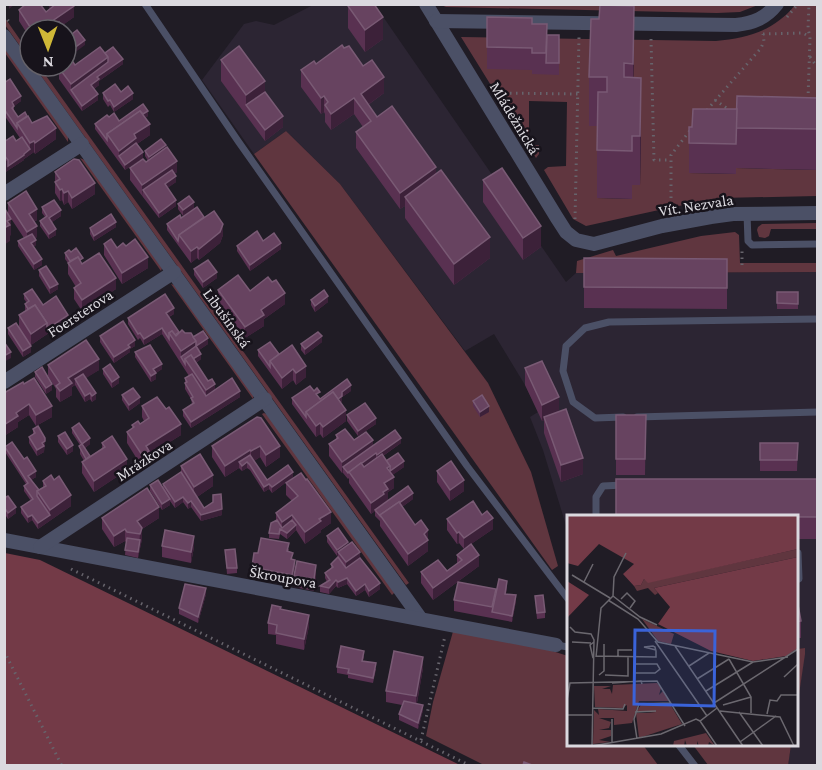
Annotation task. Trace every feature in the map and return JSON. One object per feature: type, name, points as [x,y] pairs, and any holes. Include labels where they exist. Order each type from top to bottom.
[{"type":"street","name":"Mládežnická","points":[[426,4],[557,218],[571,237],[582,243]]},
{"type":"street","points":[[436,21],[736,25],[760,20],[777,4]]},
{"type":"street","name":"Libušínská","points":[[4,36],[421,619]]},
{"type":"street","points":[[4,194],[82,144]]},
{"type":"street","name":"Vít. Nezvala","points":[[582,243],[594,244],[676,223],[711,217],[818,213]]},
{"type":"street","name":"Foersterova","points":[[4,382],[174,272]]},
{"type":"street","name":"Mrázkova","points":[[40,547],[265,399]]},
{"type":"street","name":"Škroupova","points":[[4,540],[562,646]]},
{"type":"lane","points":[[145,4],[238,141],[467,466],[567,598]]},
{"type":"lane","points":[[747,214],[748,242],[752,245],[818,244]]},
{"type":"lane","points":[[818,319],[609,322],[585,328],[566,346],[563,371],[573,402],[595,418],[818,412]]},
{"type":"lane","points":[[596,515],[596,496],[603,486],[627,485]]},
{"type":"lane","points":[[798,553],[798,579]]},
{"type":"lane","points":[[680,746],[695,765]]},
{"type":"path","points":[[808,104],[809,4]]},
{"type":"path","points":[[670,210],[671,155],[686,134],[761,48],[764,41],[763,33],[803,33],[810,37]]},
{"type":"path","points":[[575,224],[579,35]]},
{"type":"path","points":[[651,37],[654,160],[671,159]]},
{"type":"path","points":[[809,57],[818,68]]},
{"type":"path","points":[[493,93],[578,94]]},
{"type":"path","points":[[715,100],[735,113]]},
{"type":"path","points":[[742,246],[742,265]]},
{"type":"path","points":[[62,564],[471,765]]},
{"type":"path","points":[[421,740],[447,623]]},
{"type":"path","points":[[4,651],[62,765]]},
{"type":"shaded area","points":[[313,5],[375,5],[566,282],[576,273],[817,272],[817,765],[788,765],[791,746],[798,746],[798,700],[805,648],[798,649],[798,515],[567,515],[567,529],[543,450],[530,417],[538,412],[525,385],[494,334],[465,351],[340,184],[286,131],[254,154],[202,80],[244,24],[256,21],[274,25]]},
{"type":"shaded area","points":[[441,5],[758,5],[740,12],[717,13],[446,7]]},
{"type":"shaded area","points":[[795,5],[817,5],[817,138],[689,173],[735,174],[736,168],[817,170],[817,196],[720,198],[586,226],[573,219],[544,170],[548,167],[566,166],[567,102],[529,101],[529,145],[539,145],[539,154],[536,158],[461,37],[716,41],[760,32],[787,14]],"holes":[[[607,126],[641,127],[640,185],[632,185],[631,199],[597,198]]]},
{"type":"shaded area","points":[[5,18],[18,37],[18,43],[5,25]]},
{"type":"shaded area","points":[[4,47],[18,66],[18,71],[5,53]]},
{"type":"shaded area","points":[[23,78],[26,78],[68,136],[68,142]]},
{"type":"shaded area","points":[[43,78],[48,78],[409,583],[406,585]]},
{"type":"shaded area","points":[[286,131],[340,184],[488,383],[531,472],[558,566],[552,570],[254,154]]},
{"type":"shaded area","points":[[80,158],[87,161],[162,268],[161,271]]},
{"type":"shaded area","points":[[817,223],[817,229],[771,229],[769,236],[765,238],[759,237],[757,230],[762,224]]},
{"type":"shaded area","points":[[735,232],[739,235],[740,263],[818,263],[817,272],[576,273],[577,261],[613,250],[616,256],[701,236]]},
{"type":"shaded area","points":[[171,284],[254,394],[253,399]]},
{"type":"shaded area","points":[[262,414],[268,415],[395,592],[392,595]]},
{"type":"shaded area","points":[[5,553],[40,560],[460,765],[5,765]]},
{"type":"shaded area","points":[[454,628],[546,649],[567,656],[567,746],[644,746],[658,765],[484,765],[426,736]]},
{"type":"shaded area","points":[[805,648],[798,701],[798,649]]},
{"type":"shaded area","points":[[694,746],[791,746],[788,766],[708,765]]},
{"type":"building","points":[[26,4],[40,4],[46,12],[56,4],[73,4],[74,6],[56,18],[24,18],[19,10]]},
{"type":"building","points":[[374,4],[383,17],[365,30],[348,6]]},
{"type":"building","points":[[600,5],[634,6],[633,64],[624,63],[624,77],[641,78],[640,136],[632,136],[632,151],[597,150],[598,92],[607,92],[607,77],[589,77],[591,19],[599,19]]},
{"type":"building","points":[[487,17],[532,18],[532,24],[547,24],[546,53],[532,53],[532,48],[487,47]]},
{"type":"building","points":[[78,31],[85,40],[78,45]]},
{"type":"building","points":[[547,35],[559,35],[559,63],[546,63]]},
{"type":"building","points":[[342,45],[344,48],[349,46],[363,66],[372,60],[384,77],[361,94],[377,117],[392,106],[436,167],[400,193],[356,132],[371,121],[354,98],[331,114],[325,105],[328,102],[324,96],[321,98],[301,70],[314,61],[316,64]]},
{"type":"building","points":[[239,46],[265,81],[246,95],[221,60]]},
{"type":"building","points":[[100,47],[108,57],[71,84],[66,78],[78,78],[78,63]]},
{"type":"building","points":[[113,47],[123,59],[97,77],[99,79],[91,85],[98,94],[82,106],[71,90],[108,62],[105,53]]},
{"type":"building","points":[[10,79],[21,96],[12,102],[14,106],[12,108],[18,117],[25,112],[27,116],[17,123],[17,128],[4,109],[4,83]]},
{"type":"building","points":[[115,84],[121,92],[128,86],[133,93],[114,107],[103,93]]},
{"type":"building","points":[[265,92],[283,116],[265,130],[246,105]]},
{"type":"building","points":[[737,96],[818,98],[818,129],[736,128]]},
{"type":"building","points":[[143,104],[148,111],[143,114],[140,111],[107,134],[107,140],[95,124],[114,113],[119,121]]},
{"type":"building","points":[[693,109],[737,109],[736,144],[689,143],[689,127],[692,127]]},
{"type":"building","points":[[140,111],[150,124],[134,134],[136,138],[119,151],[107,134]]},
{"type":"building","points":[[28,116],[32,123],[47,116],[56,128],[35,143],[34,141],[30,143],[17,123]]},
{"type":"building","points":[[13,136],[16,141],[22,137],[30,149],[8,166],[8,160],[4,155],[4,142]]},
{"type":"building","points":[[161,139],[166,145],[149,157],[145,151]]},
{"type":"building","points":[[136,143],[143,152],[125,165],[119,156]]},
{"type":"building","points":[[167,147],[177,161],[142,185],[130,168],[143,159],[146,162]]},
{"type":"building","points":[[74,159],[79,160],[95,183],[72,198],[68,191],[64,193],[62,189],[60,190],[55,182],[60,179],[55,172]]},
{"type":"building","points":[[502,168],[541,226],[523,238],[483,180]]},
{"type":"building","points":[[172,170],[176,176],[165,184],[176,200],[159,213],[143,190]]},
{"type":"building","points":[[441,170],[490,237],[454,264],[405,197]]},
{"type":"building","points":[[26,191],[37,209],[29,214],[37,226],[27,232],[8,203]]},
{"type":"building","points":[[189,196],[194,202],[183,210],[178,204]]},
{"type":"building","points":[[54,200],[61,210],[49,218],[56,229],[49,234],[40,221],[47,216],[42,207]]},
{"type":"building","points":[[197,207],[204,217],[179,235],[178,241],[167,224]]},
{"type":"building","points":[[5,209],[11,219],[7,221],[10,225],[4,228]]},
{"type":"building","points":[[214,211],[223,224],[220,232],[199,249],[197,247],[191,251],[179,235]]},
{"type":"building","points":[[111,214],[116,222],[94,236],[90,228]]},
{"type":"building","points":[[257,231],[263,241],[274,233],[281,243],[250,265],[237,246]]},
{"type":"building","points":[[32,234],[36,240],[31,243],[42,259],[34,264],[18,241]]},
{"type":"building","points":[[111,239],[117,248],[123,243],[126,246],[135,239],[148,257],[122,273],[104,244]]},
{"type":"building","points":[[76,248],[83,258],[80,260],[78,257],[70,261],[65,253]]},
{"type":"building","points":[[99,253],[116,278],[82,300],[74,288],[81,283],[68,263],[78,257],[82,264]]},
{"type":"building","points":[[584,258],[727,259],[727,288],[584,287]]},
{"type":"building","points":[[208,260],[217,272],[203,282],[194,269]]},
{"type":"building","points":[[46,266],[58,284],[50,288],[39,270]]},
{"type":"building","points":[[238,275],[250,291],[268,277],[272,282],[276,280],[285,293],[261,310],[264,315],[245,327],[218,290]]},
{"type":"building","points":[[32,289],[43,305],[56,296],[68,315],[47,329],[47,323],[35,305],[28,309],[25,304],[29,301],[24,294]]},
{"type":"building","points":[[324,290],[328,296],[315,306],[311,300]]},
{"type":"building","points":[[777,292],[798,292],[798,304],[777,303]]},
{"type":"building","points":[[165,294],[174,308],[166,313],[179,332],[175,335],[172,331],[169,333],[169,339],[162,328],[144,339],[128,318]]},
{"type":"building","points":[[35,305],[47,323],[31,334],[19,315]]},
{"type":"building","points":[[123,321],[135,340],[128,345],[130,347],[114,357],[100,336]]},
{"type":"building","points":[[16,323],[31,346],[23,351],[8,328]]},
{"type":"building","points":[[182,330],[185,333],[191,333],[196,341],[181,351],[169,333],[172,331],[176,336]]},
{"type":"building","points":[[203,331],[208,338],[196,346],[193,337]]},
{"type":"building","points":[[318,332],[322,336],[305,349],[301,344]]},
{"type":"building","points":[[86,340],[99,359],[68,378],[72,383],[60,391],[56,386],[60,383],[48,365]]},
{"type":"building","points":[[4,342],[11,352],[4,356]]},
{"type":"building","points":[[270,342],[279,354],[270,361],[270,367],[258,350]]},
{"type":"building","points":[[150,345],[162,364],[153,369],[156,373],[151,376],[135,352]]},
{"type":"building","points":[[292,345],[306,366],[296,373],[293,369],[282,378],[270,361]]},
{"type":"building","points":[[196,346],[201,354],[193,359],[191,355],[185,359],[185,364],[181,357]]},
{"type":"building","points":[[191,355],[208,381],[212,379],[215,384],[206,390],[185,359]]},
{"type":"building","points":[[542,361],[559,397],[542,405],[525,368]]},
{"type":"building","points":[[110,364],[119,377],[112,382],[103,369]]},
{"type":"building","points":[[42,367],[52,384],[46,388],[35,372]]},
{"type":"building","points":[[83,374],[96,393],[92,396],[90,393],[85,396],[75,379]]},
{"type":"building","points":[[192,374],[206,396],[232,378],[240,391],[191,422],[183,410],[194,403],[185,383],[187,382],[185,378]]},
{"type":"building","points":[[34,378],[52,406],[36,415],[29,404],[16,413],[18,416],[4,425],[4,393]]},
{"type":"building","points":[[347,379],[351,385],[342,392],[342,396],[338,399],[333,392],[306,412],[306,417],[292,398],[310,386],[314,391],[317,388],[320,392],[316,394],[320,399]]},
{"type":"building","points":[[133,388],[140,397],[129,405],[122,395]]},
{"type":"building","points":[[333,392],[346,410],[323,427],[320,423],[316,426],[306,412]]},
{"type":"building","points":[[482,395],[489,406],[480,412],[473,401]]},
{"type":"building","points":[[157,397],[166,409],[169,407],[181,424],[146,446],[149,451],[142,455],[127,432],[138,421],[140,424],[149,418],[142,406]]},
{"type":"building","points":[[365,403],[376,418],[358,431],[347,415]]},
{"type":"building","points":[[566,409],[583,458],[561,465],[544,417]]},
{"type":"building","points":[[616,415],[646,415],[645,459],[616,459]]},
{"type":"building","points":[[257,417],[261,418],[280,446],[266,455],[260,446],[225,466],[212,446]]},
{"type":"building","points":[[79,423],[90,438],[82,444],[72,428]]},
{"type":"building","points":[[38,426],[45,441],[42,443],[44,446],[37,450],[29,437],[35,433],[33,429]]},
{"type":"building","points":[[345,429],[354,440],[366,432],[373,440],[342,462],[329,444]]},
{"type":"building","points":[[395,430],[401,438],[348,473],[343,467]]},
{"type":"building","points":[[65,432],[73,445],[67,449],[58,436]]},
{"type":"building","points":[[112,436],[127,459],[94,481],[82,462],[105,447],[102,443]]},
{"type":"building","points":[[12,442],[24,459],[27,457],[36,471],[28,476],[39,490],[37,496],[50,515],[38,523],[32,515],[28,517],[21,507],[33,499],[24,486],[28,483],[5,447]]},
{"type":"building","points":[[760,443],[798,443],[797,460],[760,460]]},
{"type":"building","points":[[82,444],[90,456],[86,459],[79,446]]},
{"type":"building","points":[[398,453],[404,461],[390,471],[390,466],[386,461]]},
{"type":"building","points":[[200,454],[213,475],[194,487],[181,466]]},
{"type":"building","points":[[382,454],[390,466],[387,468],[394,477],[384,483],[388,489],[383,492],[384,494],[371,503],[349,472],[361,463],[364,467]]},
{"type":"building","points":[[250,455],[267,480],[288,465],[293,472],[272,487],[269,484],[264,487],[247,462],[242,466],[239,462]]},
{"type":"building","points":[[451,461],[464,480],[450,490],[437,471]]},
{"type":"building","points":[[181,472],[204,508],[213,502],[213,495],[221,494],[222,509],[201,515],[191,501],[188,503],[183,497],[175,502],[163,484]]},
{"type":"building","points":[[301,473],[331,512],[305,532],[292,515],[282,522],[276,513],[298,496],[286,483]]},
{"type":"building","points":[[51,475],[54,480],[59,476],[71,495],[50,510],[37,491],[46,486],[43,481]]},
{"type":"building","points":[[616,479],[818,479],[818,517],[798,517],[798,515],[616,515]]},
{"type":"building","points":[[158,480],[170,499],[162,504],[150,485]]},
{"type":"building","points":[[408,486],[413,493],[380,515],[381,517],[375,510]]},
{"type":"building","points":[[147,488],[159,507],[137,521],[142,528],[140,534],[127,532],[125,529],[114,536],[102,518]]},
{"type":"building","points":[[8,496],[16,507],[8,513],[4,507],[4,498]]},
{"type":"building","points":[[473,501],[482,515],[487,511],[493,518],[464,538],[459,532],[457,533],[447,519]]},
{"type":"building","points":[[399,502],[415,525],[421,520],[428,530],[424,534],[428,540],[408,554],[380,515]]},
{"type":"building","points":[[277,520],[282,528],[292,520],[296,525],[287,533],[280,529],[279,534],[269,533],[271,523]]},
{"type":"building","points":[[338,528],[348,542],[337,550],[327,536]]},
{"type":"building","points":[[165,530],[194,536],[191,552],[162,546]]},
{"type":"building","points":[[127,538],[140,540],[138,552],[125,550]]},
{"type":"building","points":[[261,538],[289,543],[287,551],[293,553],[291,559],[295,560],[292,575],[252,567],[254,553],[258,553]]},
{"type":"building","points":[[352,542],[360,552],[346,562],[338,552]]},
{"type":"building","points":[[471,544],[479,555],[433,588],[421,572],[438,560],[447,571],[462,560],[457,555]]},
{"type":"building","points":[[235,549],[237,568],[227,568],[225,550]]},
{"type":"building","points":[[338,557],[346,568],[360,558],[380,583],[369,591],[365,584],[356,591],[347,578],[338,582],[336,580],[329,588],[320,586],[330,580],[325,573],[333,567],[331,564]]},
{"type":"building","points":[[297,561],[316,565],[314,579],[294,576]]},
{"type":"building","points":[[499,579],[507,581],[505,594],[516,595],[512,616],[492,612]]},
{"type":"building","points":[[458,582],[496,589],[492,607],[454,600]]},
{"type":"building","points":[[185,584],[206,588],[198,617],[179,608]]},
{"type":"building","points":[[543,595],[545,612],[537,613],[535,596]]},
{"type":"building","points":[[272,605],[309,615],[304,639],[276,633],[277,625],[268,623]]},
{"type":"building","points":[[798,605],[801,621],[798,622]]},
{"type":"building","points":[[341,646],[364,651],[362,661],[376,663],[373,678],[348,673],[349,669],[337,667]]},
{"type":"building","points":[[394,651],[423,657],[416,696],[386,691]]},
{"type":"building","points":[[404,701],[423,705],[418,723],[399,714]]}]
